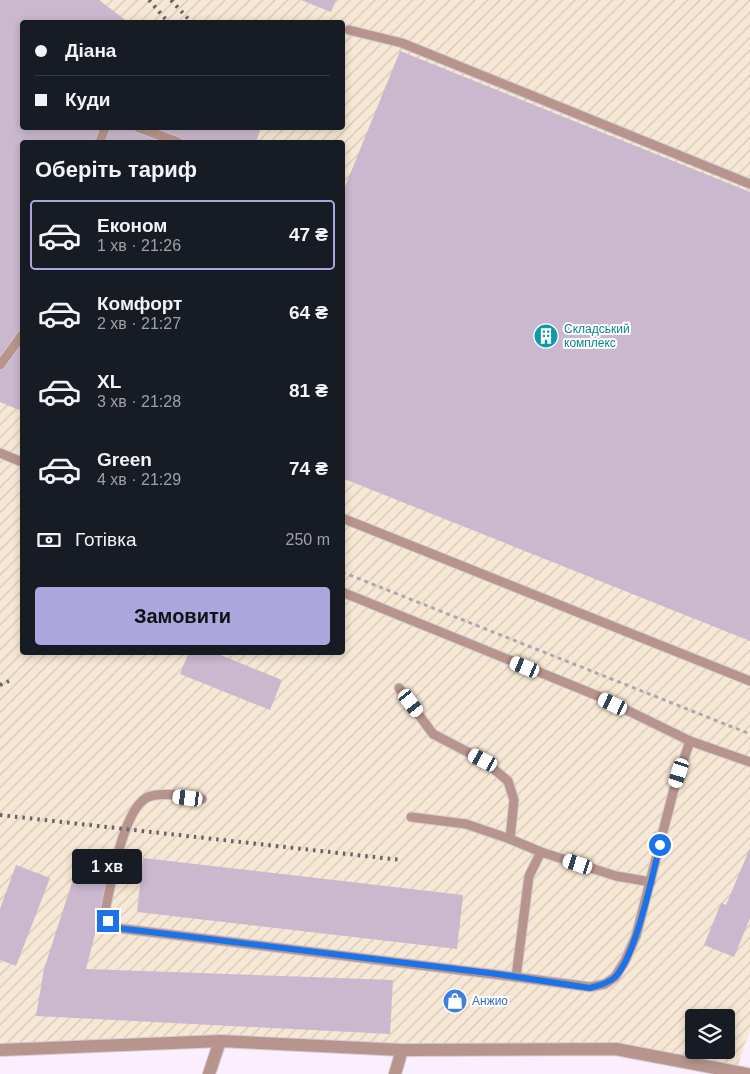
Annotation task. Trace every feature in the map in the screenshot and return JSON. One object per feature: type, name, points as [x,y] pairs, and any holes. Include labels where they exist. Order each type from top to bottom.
[{"type":"street","points":[[0,1050],[220,1041],[402,1050],[616,1048],[747,1074]]},
{"type":"street","points":[[209,1074],[220,1041]]},
{"type":"street","points":[[395,1074],[402,1050]]},
{"type":"lane","points":[[349,30],[402,43],[750,184]]},
{"type":"lane","points":[[145,130],[172,140]]},
{"type":"lane","points":[[0,365],[20,338]]},
{"type":"lane","points":[[0,453],[20,461]]},
{"type":"lane","points":[[345,519],[750,681]]},
{"type":"lane","points":[[345,593],[598,696],[690,741],[750,762]]},
{"type":"lane","points":[[399,688],[433,734],[483,760],[508,781],[514,800],[510,839]]},
{"type":"lane","points":[[202,799],[158,794],[148,796],[135,809],[122,839],[105,911],[108,921],[117,928],[516,977],[590,988],[605,984],[615,977],[625,961],[636,936],[674,789],[690,741]]},
{"type":"lane","points":[[411,817],[466,824],[542,852],[616,876],[650,882]]},
{"type":"lane","points":[[516,977],[529,876],[542,852]]},
{"type":"path","points":[[345,573],[750,734]]},
{"type":"shaded area","points":[[0,0],[750,0],[750,1029],[736,1071],[616,1049],[220,1041],[0,1050]]},
{"type":"building","points":[[0,0],[99,0],[125,20],[20,20],[20,130],[260,130],[257,140],[20,140],[20,410],[0,402]]},
{"type":"building","points":[[301,0],[336,0],[331,12]]},
{"type":"building","name":"Складський комплекс","points":[[400,51],[750,192],[750,641],[345,479],[345,187]]},
{"type":"building","points":[[188,655],[220,655],[282,680],[270,710],[180,674]]},
{"type":"building","points":[[750,848],[750,918],[734,957],[704,945],[721,903],[726,905]]},
{"type":"building","points":[[143,858],[463,895],[457,949],[137,912]]},
{"type":"building","points":[[79,861],[112,868],[86,969],[393,980],[390,1034],[36,1016],[44,969]]},
{"type":"building","points":[[16,865],[50,878],[16,966],[0,960],[0,909]]},
{"type":"railway","points":[[149,0],[166,20]]},
{"type":"railway","points":[[171,0],[189,20]]},
{"type":"railway","points":[[0,685],[9,681]]},
{"type":"railway","points":[[0,815],[401,860]]},
{"type":"place","name":"Складський комплекс","points":[[546,336]]},
{"type":"place","name":"Анжио","points":[[455,1001]]},
{"type":"route","points":[[108,921],[117,928],[497,974],[590,988],[605,984],[615,977],[625,961],[636,936],[660,845]]}]
